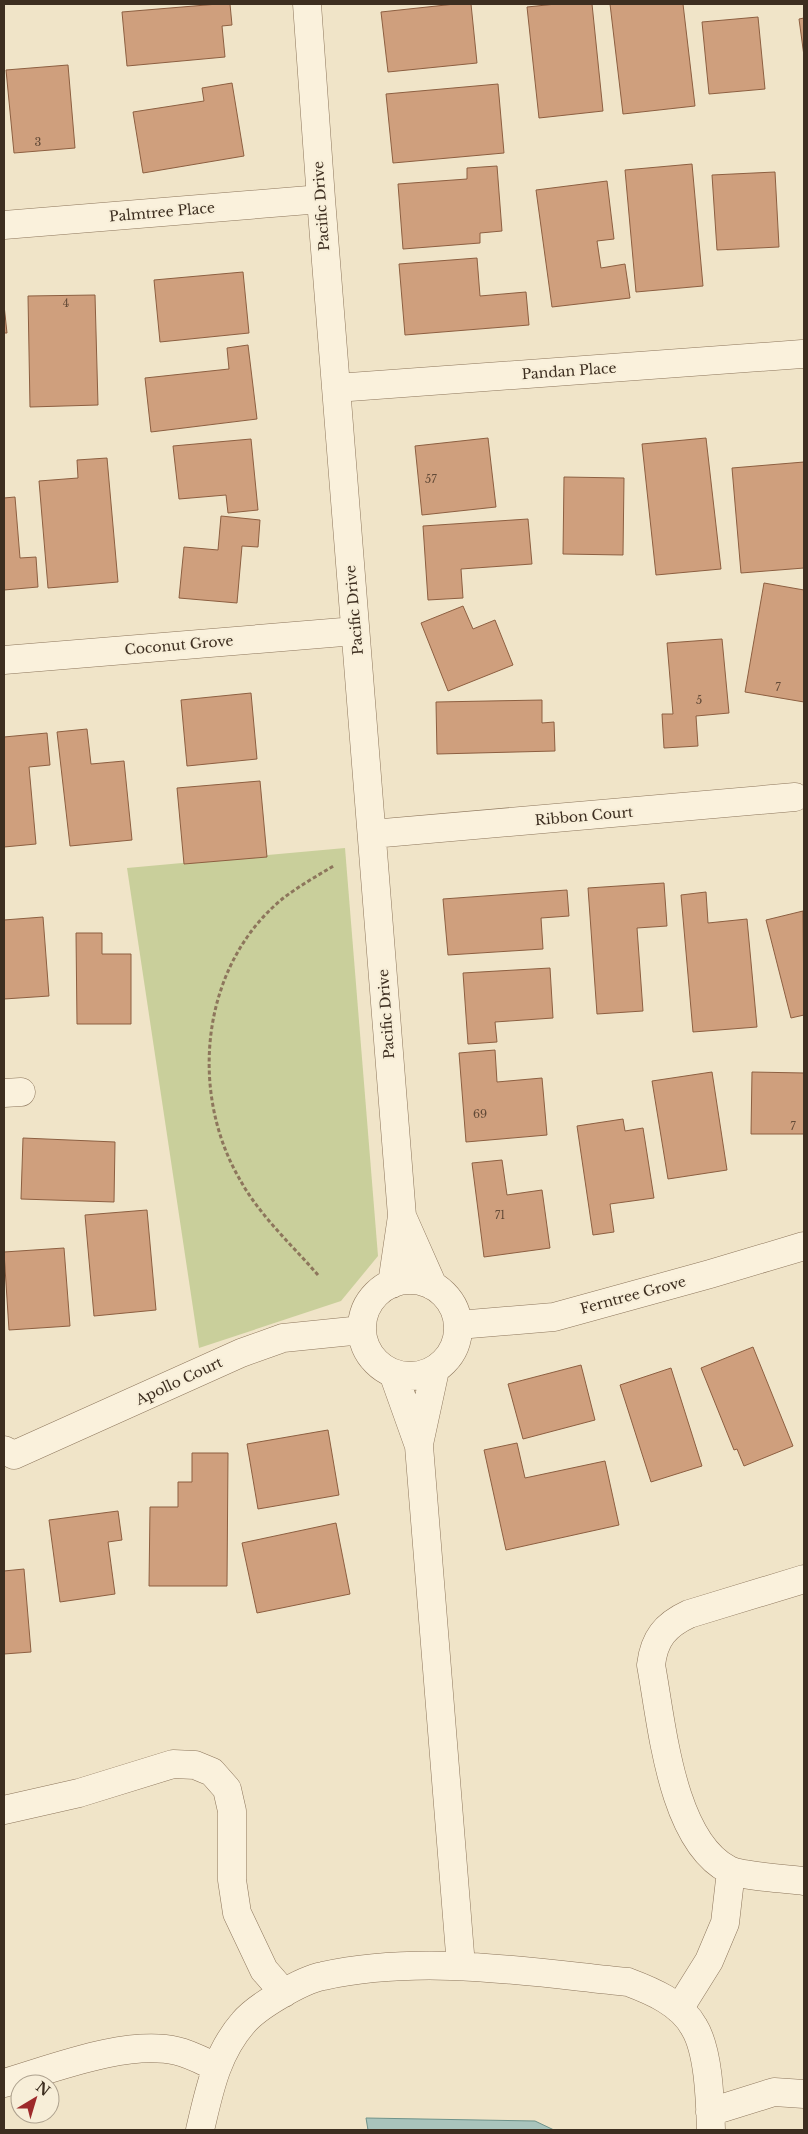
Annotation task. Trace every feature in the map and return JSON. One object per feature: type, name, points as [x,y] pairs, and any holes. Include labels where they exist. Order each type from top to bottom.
[{"type":"street","name":"Pacific Drive","points":[[307,4],[320,199],[402,1216],[392,1284]]},
{"type":"street","name":"Palmtree Place","points":[[4,225],[320,199]]},
{"type":"street","name":"Pandan Place","points":[[336,388],[802,354]]},
{"type":"street","name":"Coconut Grove","points":[[4,660],[355,631]]},
{"type":"street","name":"Ribbon Court","points":[[372,834],[796,797]]},
{"type":"street","name":"Pacific Drive","points":[[402,1216],[433,1286]]},
{"type":"street","name":"Ferntree Grove","points":[[458,1325],[554,1317],[804,1246]]},
{"type":"street","points":[[405,1281],[420,1281],[433,1286],[451,1303],[458,1325],[457,1339],[453,1351],[445,1362],[435,1370],[421,1375],[393,1373],[381,1366],[371,1356],[365,1344],[362,1330],[364,1316],[370,1302],[379,1292],[392,1284],[405,1281]]},
{"type":"street","name":"Apollo Court","points":[[4,1450],[14,1455],[241,1353],[283,1338],[362,1330]]},
{"type":"street","points":[[419,1446],[435,1370]]},
{"type":"street","points":[[393,1373],[419,1446],[461,1966]]},
{"type":"street","points":[[804,1579],[689,1614],[672,1621],[661,1634],[653,1648],[651,1665],[680,1809],[694,1835],[712,1860],[730,1871],[804,1881]]},
{"type":"street","points":[[4,1810],[79,1793],[173,1764],[195,1766],[212,1772],[227,1789],[232,1811],[232,1880],[237,1913],[264,1970],[284,1993]]},
{"type":"street","points":[[679,2008],[709,1961],[724,1923],[730,1871]]},
{"type":"street","points":[[200,2130],[216,2066],[230,2040],[244,2022],[264,2005],[284,1993],[322,1976],[380,1968],[461,1966],[628,1982],[651,1990],[679,2008],[695,2027],[703,2055],[711,2121],[774,2092],[804,2094]]},
{"type":"street","points":[[4,2083],[109,2053],[149,2048],[177,2050],[216,2066]]},
{"type":"path","points":[[318,1275],[265,1216],[238,1178],[218,1133],[210,1098],[208,1061],[212,1025],[220,990],[248,936],[281,900],[335,865]]},
{"type":"green space","points":[[345,848],[378,1256],[341,1301],[199,1348],[127,868]]},
{"type":"water","points":[[366,2118],[535,2121],[554,2130],[368,2130]]},
{"type":"building","points":[[230,4],[232,25],[222,26],[225,57],[127,66],[122,12]]},
{"type":"building","points":[[471,4],[477,63],[388,72],[381,12]]},
{"type":"building","points":[[556,4],[592,4],[603,111],[539,118],[527,7]]},
{"type":"building","points":[[610,4],[683,4],[695,106],[623,114]]},
{"type":"building","points":[[758,17],[765,89],[709,94],[702,22]]},
{"type":"building","points":[[804,18],[804,56],[799,19]]},
{"type":"building","points":[[68,65],[75,148],[14,153],[6,70]]},
{"type":"building","points":[[232,83],[244,156],[143,173],[133,112],[204,101],[202,88]]},
{"type":"building","points":[[498,84],[504,153],[393,163],[386,94]]},
{"type":"building","points":[[692,164],[703,286],[636,292],[625,170]]},
{"type":"building","points":[[497,166],[502,231],[480,233],[480,243],[403,249],[398,184],[467,179],[467,168]]},
{"type":"building","points":[[775,172],[779,247],[717,250],[712,175]]},
{"type":"building","points":[[607,181],[614,239],[597,241],[601,268],[625,264],[630,298],[552,307],[536,190]]},
{"type":"building","points":[[477,258],[480,296],[526,292],[529,325],[405,335],[399,264]]},
{"type":"building","points":[[243,272],[249,333],[160,342],[154,280]]},
{"type":"building","points":[[95,295],[98,405],[30,407],[28,296]]},
{"type":"building","points":[[4,305],[7,333],[4,333]]},
{"type":"building","points":[[248,345],[257,419],[151,432],[145,378],[229,369],[227,348]]},
{"type":"building","points":[[488,438],[496,507],[422,515],[415,446]]},
{"type":"building","points":[[706,438],[721,569],[656,575],[642,444]]},
{"type":"building","points":[[251,439],[258,510],[228,513],[226,495],[179,499],[173,446]]},
{"type":"building","points":[[107,458],[118,582],[48,588],[39,481],[78,478],[77,460]]},
{"type":"building","points":[[804,462],[804,568],[741,573],[732,468]]},
{"type":"building","points":[[564,477],[624,478],[623,555],[563,554]]},
{"type":"building","points":[[15,497],[20,558],[36,557],[38,587],[4,590],[4,498]]},
{"type":"building","points":[[221,516],[260,520],[258,547],[242,546],[237,603],[179,598],[184,547],[218,550]]},
{"type":"building","points":[[528,519],[532,564],[461,569],[463,598],[428,600],[423,526]]},
{"type":"building","points":[[764,583],[804,590],[804,702],[745,692]]},
{"type":"building","points":[[463,606],[473,629],[495,620],[513,665],[448,691],[421,623]]},
{"type":"building","points":[[722,639],[729,713],[696,716],[698,746],[664,748],[662,714],[673,714],[667,643]]},
{"type":"building","points":[[251,693],[257,759],[187,766],[181,700]]},
{"type":"building","points":[[542,700],[542,723],[554,722],[555,751],[437,754],[436,702]]},
{"type":"building","points":[[87,729],[91,764],[124,761],[132,840],[70,846],[57,732]]},
{"type":"building","points":[[47,733],[50,765],[29,767],[36,844],[4,847],[4,737]]},
{"type":"building","points":[[260,781],[267,857],[184,864],[177,788]]},
{"type":"building","points":[[664,883],[667,926],[637,928],[643,1011],[597,1014],[588,888]]},
{"type":"building","points":[[567,890],[569,916],[541,918],[543,949],[448,955],[443,899]]},
{"type":"building","points":[[706,892],[708,923],[747,919],[757,1027],[693,1032],[681,895]]},
{"type":"building","points":[[803,911],[804,1015],[791,1018],[766,920]]},
{"type":"building","points":[[43,917],[49,996],[4,999],[4,920]]},
{"type":"building","points":[[76,933],[102,933],[102,954],[131,954],[131,1024],[77,1024]]},
{"type":"building","points":[[550,968],[553,1018],[495,1022],[497,1042],[468,1044],[463,973]]},
{"type":"building","points":[[495,1050],[497,1082],[542,1078],[547,1135],[466,1142],[459,1053]]},
{"type":"building","points":[[712,1072],[727,1170],[668,1179],[652,1081]]},
{"type":"building","points":[[752,1072],[804,1073],[804,1134],[751,1134]]},
{"type":"building","points":[[623,1119],[625,1131],[643,1128],[654,1198],[610,1204],[614,1232],[593,1235],[577,1126]]},
{"type":"building","points":[[23,1138],[115,1142],[114,1202],[21,1199]]},
{"type":"building","points":[[502,1160],[507,1195],[542,1190],[550,1248],[484,1257],[472,1163]]},
{"type":"building","points":[[147,1210],[156,1310],[94,1316],[85,1215]]},
{"type":"building","points":[[64,1248],[70,1326],[9,1330],[4,1252]]},
{"type":"building","points":[[753,1347],[793,1446],[744,1466],[737,1449],[734,1450],[701,1368]]},
{"type":"building","points":[[581,1365],[595,1420],[523,1439],[508,1384]]},
{"type":"building","points":[[671,1368],[702,1466],[651,1482],[620,1385]]},
{"type":"building","points":[[328,1430],[339,1495],[258,1509],[247,1444]]},
{"type":"building","points":[[517,1443],[525,1478],[605,1461],[619,1525],[506,1550],[484,1450]]},
{"type":"building","points":[[192,1453],[228,1453],[227,1586],[149,1586],[150,1507],[178,1507],[178,1482],[192,1482]]},
{"type":"building","points":[[118,1511],[122,1540],[108,1542],[115,1594],[60,1602],[49,1520]]},
{"type":"building","points":[[336,1523],[350,1594],[257,1613],[242,1543]]},
{"type":"building","points":[[24,1569],[31,1652],[4,1654],[4,1571]]}]
